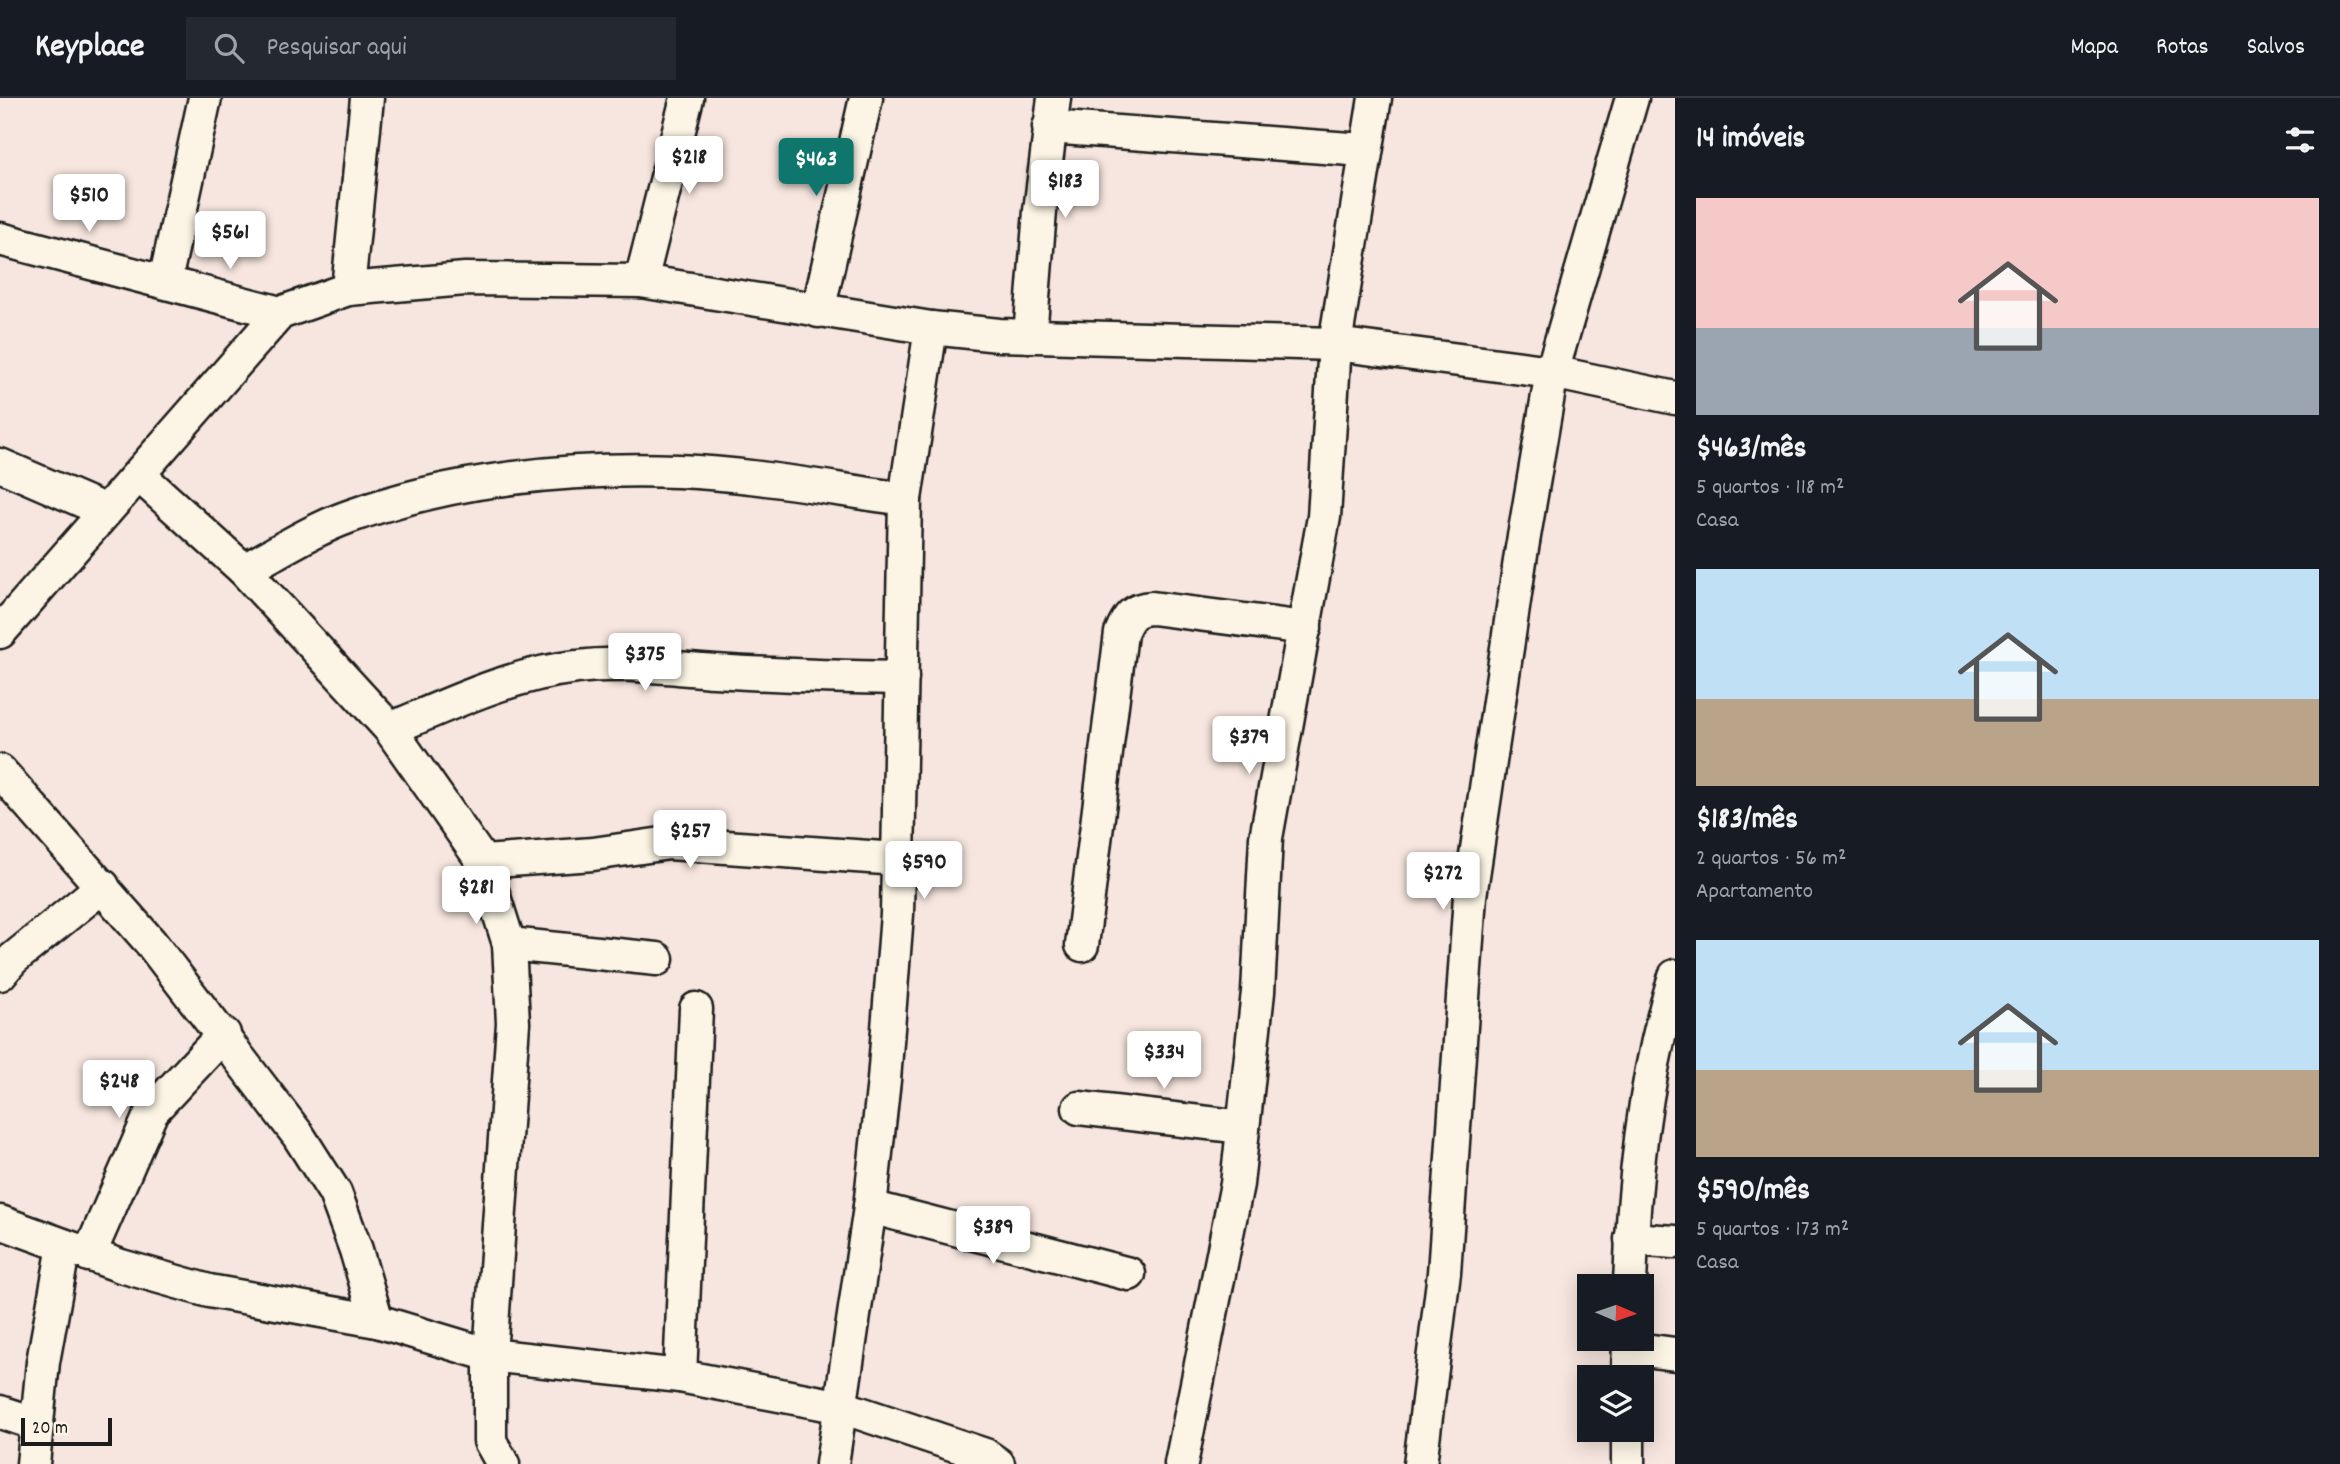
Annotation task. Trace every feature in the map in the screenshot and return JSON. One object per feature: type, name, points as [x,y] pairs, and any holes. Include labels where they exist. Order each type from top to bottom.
[{"type":"street","points":[[165,281],[205,98]]},
{"type":"street","points":[[348,289],[367,98]]},
{"type":"street","points":[[640,282],[687,98]]},
{"type":"street","points":[[818,311],[866,98]]},
{"type":"street","points":[[1181,1464],[1222,1269],[1243,1127],[1258,992],[1266,838],[1324,516],[1335,344],[1364,150],[1375,98]]},
{"type":"street","points":[[1420,1464],[1444,1273],[1470,896],[1521,554],[1552,372],[1632,98]]},
{"type":"street","points":[[1030,337],[1051,113],[1364,150]]},
{"type":"street","points":[[0,239],[280,313]]},
{"type":"street","points":[[0,632],[280,313],[348,289],[465,279],[640,282],[818,311],[1030,337],[1335,344],[1552,372],[1675,398]]},
{"type":"street","points":[[832,1464],[870,1207],[884,1080],[898,859],[905,499],[932,327]]},
{"type":"street","points":[[0,466],[106,511]]},
{"type":"street","points":[[244,570],[346,518],[407,498],[483,482],[601,471],[678,471],[905,499]]},
{"type":"street","points":[[139,475],[244,570],[390,729],[483,862],[509,944],[513,1023],[490,1355],[490,1441],[503,1464]]},
{"type":"street","points":[[1082,945],[1121,633],[1128,617],[1137,609],[1152,608],[1305,628]]},
{"type":"street","points":[[390,729],[477,693],[539,673],[576,667],[612,664],[791,676],[902,678]]},
{"type":"street","points":[[0,771],[103,886],[224,1034],[298,1135],[335,1193],[356,1250],[377,1321]]},
{"type":"street","points":[[483,862],[593,854],[669,843],[898,859]]},
{"type":"street","points":[[4,960],[103,886]]},
{"type":"street","points":[[509,944],[657,959]]},
{"type":"street","points":[[1630,1274],[1631,1239],[1675,976]]},
{"type":"street","points":[[680,1376],[696,1009]]},
{"type":"street","points":[[33,1464],[43,1362],[77,1251],[152,1111],[224,1034]]},
{"type":"street","points":[[1079,1108],[1243,1127]]},
{"type":"street","points":[[870,1207],[1129,1274]]},
{"type":"street","points":[[0,1222],[77,1251],[209,1291],[377,1321],[490,1355],[680,1376],[842,1406],[985,1455],[998,1464]]},
{"type":"street","points":[[1631,1239],[1675,1242]]},
{"type":"street","points":[[1629,1355],[1675,1353]]},
{"type":"street","points":[[0,1412],[37,1424]]},
{"type":"street","points":[[1628,1442],[1628,1464]]}]
